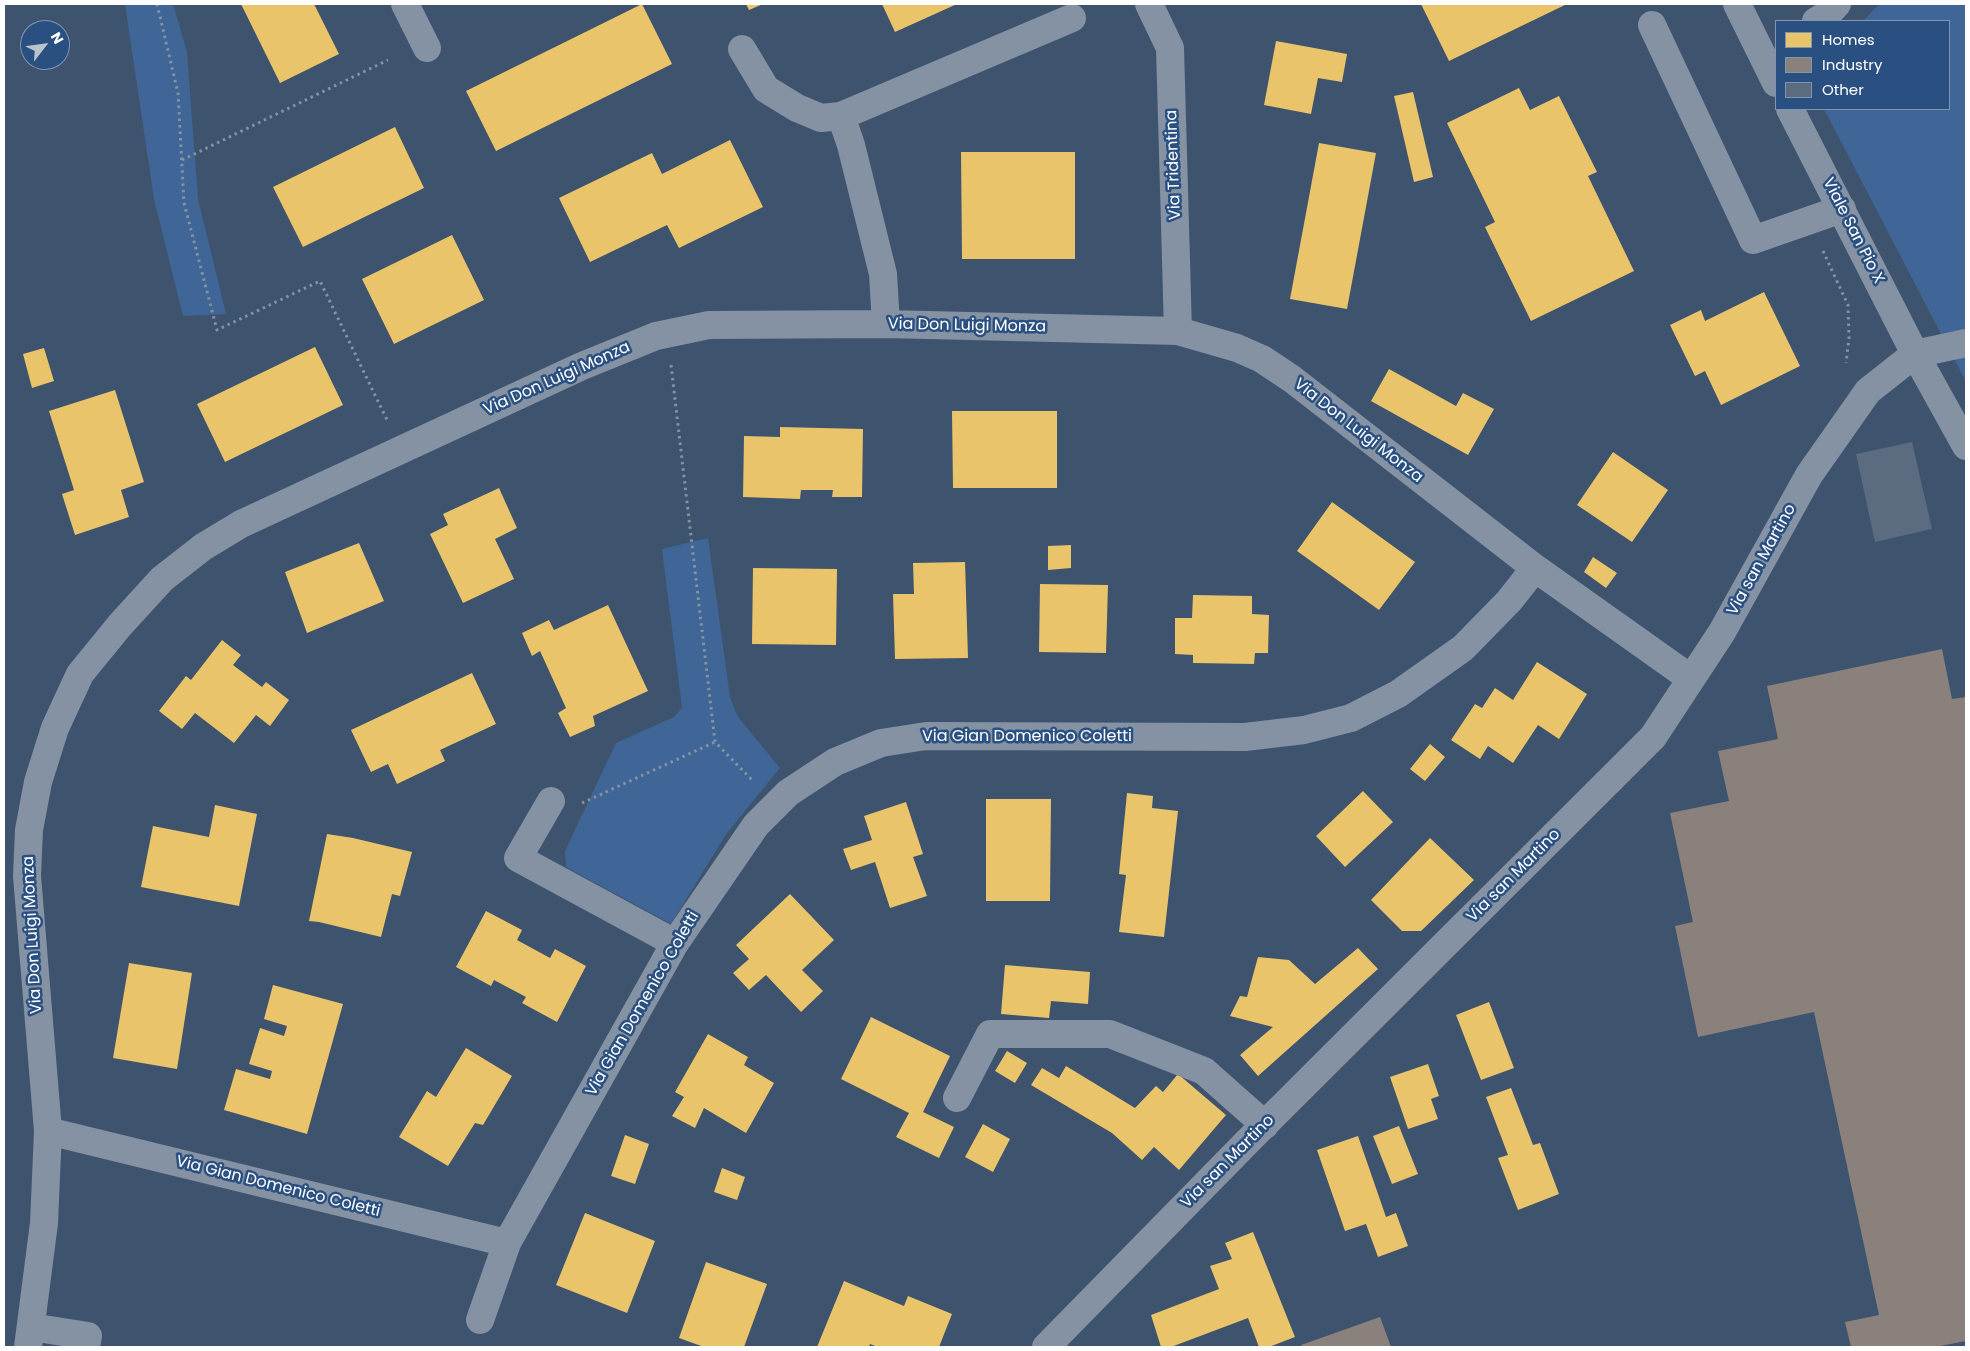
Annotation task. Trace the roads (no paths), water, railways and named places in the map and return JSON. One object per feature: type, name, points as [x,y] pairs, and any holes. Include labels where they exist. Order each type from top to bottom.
[{"type":"street","points":[[405,4],[426,48]]},
{"type":"street","name":"Via Tridentina","points":[[1149,4],[1170,48],[1178,331]]},
{"type":"street","points":[[1737,4],[1769,50],[1775,77]]},
{"type":"street","points":[[1818,20],[1828,14],[1837,4]]},
{"type":"street","points":[[742,49],[766,89],[797,108],[821,118],[841,116],[1072,18]]},
{"type":"street","points":[[1652,25],[1753,240],[1842,210]]},
{"type":"street","name":"Viale San Pio X","points":[[1791,110],[1915,354],[1966,446]]},
{"type":"street","points":[[841,116],[851,145],[883,274],[886,324]]},
{"type":"street","name":"Via Don Luigi Monza","points":[[29,1337],[44,1223],[48,1131],[27,876],[29,830],[38,782],[55,728],[80,674],[120,625],[162,579],[203,547],[241,524],[582,366],[656,336],[709,325],[886,324],[1178,331],[1237,348],[1262,359],[1277,369],[1535,568],[1690,678]]},
{"type":"street","points":[[1915,354],[1966,343]]},
{"type":"street","name":"Via san Martino","points":[[1046,1347],[1653,737],[1722,632],[1809,475],[1868,391],[1915,354]]},
{"type":"street","name":"Via Gian Domenico Coletti","points":[[48,1131],[507,1243],[675,942],[756,825],[788,793],[834,762],[881,743],[926,736],[1245,737],[1304,730],[1351,718],[1398,694],[1463,648],[1509,601],[1535,568]]},
{"type":"street","points":[[551,801],[518,858],[675,942]]},
{"type":"street","points":[[957,1098],[990,1034],[1110,1034],[1204,1071],[1265,1125]]},
{"type":"street","points":[[480,1320],[507,1243]]},
{"type":"street","points":[[29,1337],[88,1336],[86,1347]]}]
